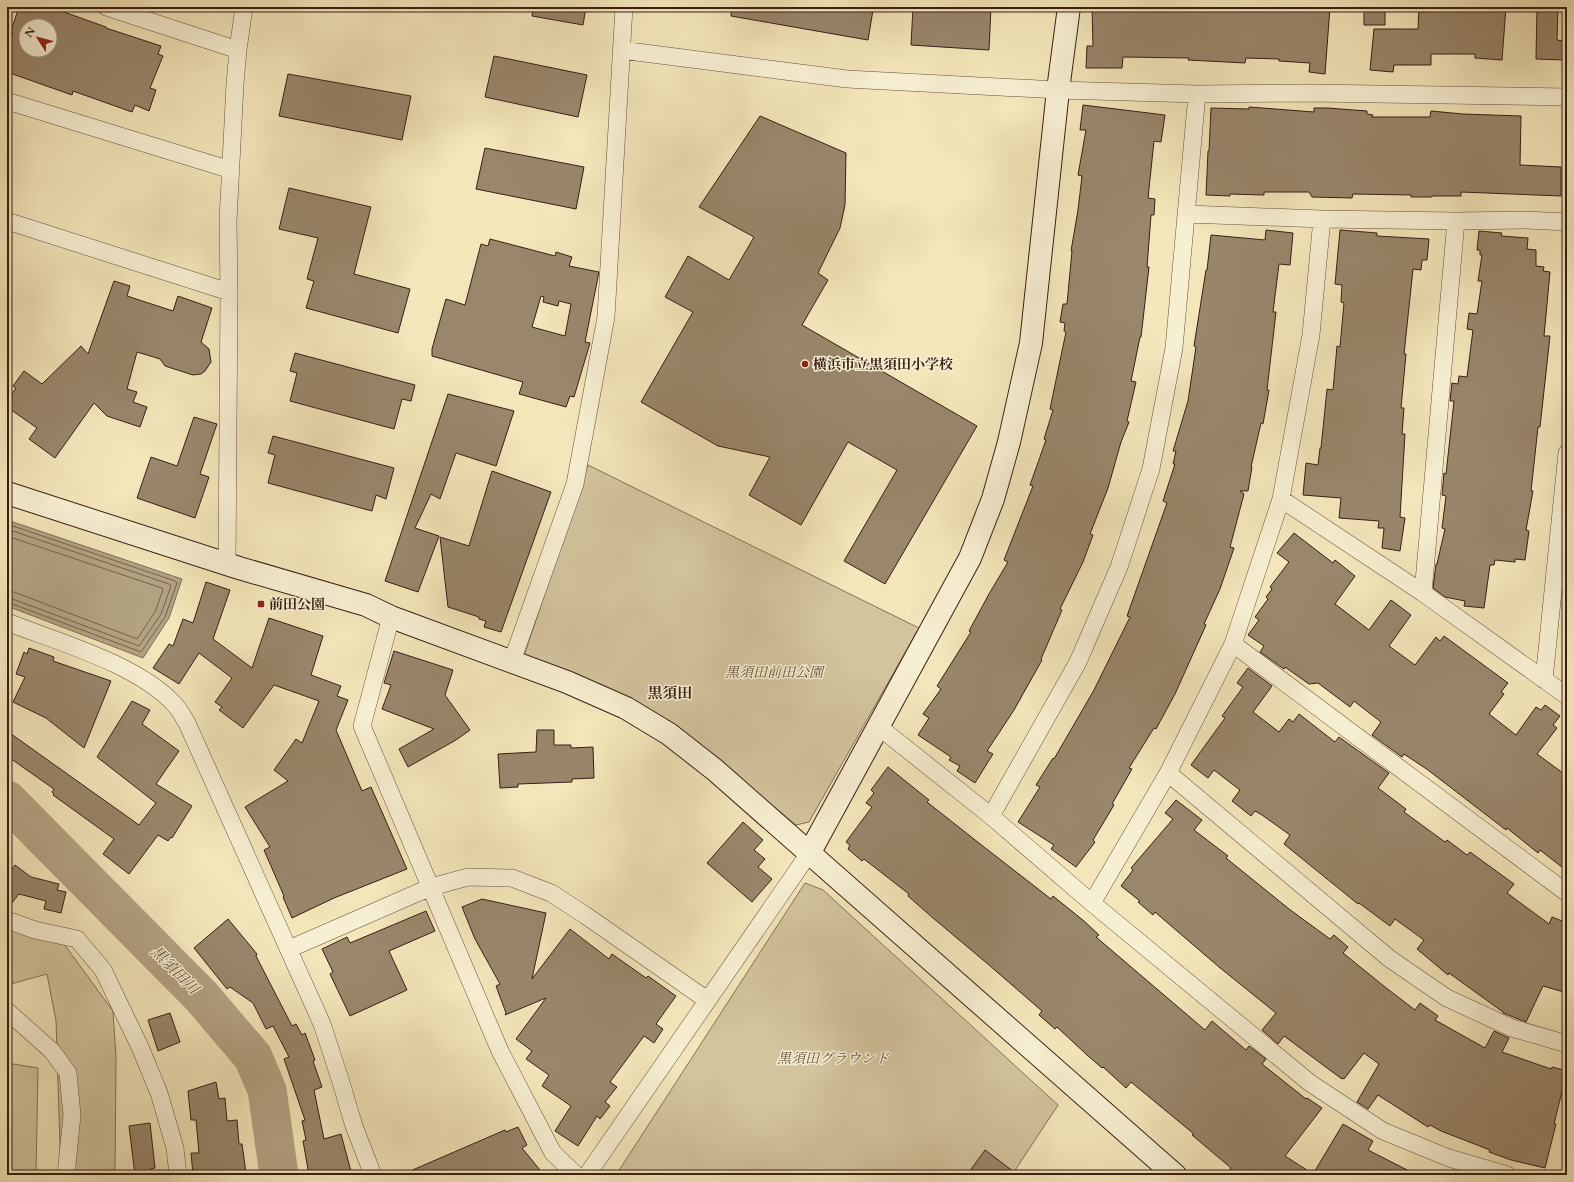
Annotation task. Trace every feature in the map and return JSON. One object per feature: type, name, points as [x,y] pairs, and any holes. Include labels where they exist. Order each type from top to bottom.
[{"type":"street","points":[[106,7],[124,10],[238,50]]},
{"type":"street","points":[[227,564],[229,292],[228,221],[238,50],[244,7]]},
{"type":"street","points":[[512,661],[575,484],[606,317],[624,7]]},
{"type":"street","points":[[587,1175],[810,852],[970,558],[993,499],[1009,442],[1031,342],[1058,90],[1069,7]]},
{"type":"street","points":[[621,50],[847,78],[1058,90],[1197,94],[1310,93],[1567,97]]},
{"type":"street","points":[[990,816],[1078,662],[1119,567],[1151,469],[1174,348],[1197,94]]},
{"type":"street","points":[[7,100],[231,170]]},
{"type":"street","points":[[1187,214],[1322,219],[1456,221],[1526,220],[1567,222]]},
{"type":"street","points":[[1092,903],[1168,773],[1234,644],[1281,500],[1311,335],[1322,219]]},
{"type":"street","points":[[7,221],[229,292]]},
{"type":"street","points":[[1423,593],[1456,221]]},
{"type":"street","points":[[1544,680],[1563,537],[1567,453]]},
{"type":"street","points":[[7,493],[227,564],[366,605],[391,617],[567,682],[626,708],[669,734],[715,770],[810,852],[1175,1175]]},
{"type":"street","points":[[1281,500],[1423,593],[1567,696]]},
{"type":"street","points":[[391,617],[362,726],[500,1051],[553,1153],[576,1175]]},
{"type":"street","points":[[7,622],[116,665],[137,675],[175,705],[187,722],[322,1024],[354,1126],[374,1175]]},
{"type":"street","points":[[1234,644],[1567,893]]},
{"type":"street","points":[[879,727],[990,816],[1092,903],[1310,1083],[1383,1131],[1449,1158],[1507,1175]]},
{"type":"street","points":[[1168,773],[1390,959],[1447,998],[1512,1028],[1567,1044]]},
{"type":"street","points":[[289,950],[431,887],[468,877],[512,878],[551,893],[707,1000]]},
{"type":"street","points":[[7,920],[35,930],[77,939],[103,970],[140,1047],[159,1092],[175,1148],[178,1175]]},
{"type":"street","points":[[7,1011],[52,1050],[68,1073],[72,1115],[66,1175]]},
{"type":"green space","name":"黒須田前田公園","points":[[588,465],[919,628],[809,822],[796,825],[718,760],[523,659]]},
{"type":"green space","name":"黒須田グラウンド","points":[[805,883],[823,890],[1058,1105],[1012,1175],[616,1175]]},
{"type":"green space","points":[[7,929],[64,944],[113,1011],[116,1057],[115,1175],[61,1175],[56,1021],[47,974],[7,985]]},
{"type":"green space","points":[[7,1063],[38,1068],[36,1175],[7,1175]]},
{"type":"water","points":[[7,520],[182,579],[169,618],[143,658],[7,606]]},
{"type":"building","points":[[19,7],[50,7],[106,28],[161,46],[158,54],[163,56],[150,88],[156,90],[149,111],[135,105],[132,112],[73,91],[72,95],[7,72],[7,49],[13,32],[11,31]]},
{"type":"building","points":[[533,7],[586,7],[583,25],[532,16]]},
{"type":"building","points":[[732,7],[853,7],[873,10],[868,40],[731,16]]},
{"type":"building","points":[[913,7],[991,7],[989,50],[911,45]]},
{"type":"building","points":[[1092,7],[1330,7],[1325,74],[1309,72],[1310,63],[1279,61],[1279,59],[1246,58],[1245,63],[1188,60],[1189,58],[1123,57],[1122,68],[1086,68],[1087,46],[1093,46]]},
{"type":"building","points":[[1364,7],[1385,7],[1385,25],[1364,25]]},
{"type":"building","points":[[1419,7],[1506,7],[1502,60],[1475,58],[1475,54],[1431,54],[1431,65],[1394,65],[1393,72],[1370,70],[1374,29],[1418,29]]},
{"type":"building","points":[[1537,7],[1558,7],[1557,40],[1564,41],[1564,60],[1536,59]]},
{"type":"building","points":[[494,56],[587,75],[578,117],[485,97]]},
{"type":"building","points":[[288,74],[411,96],[402,140],[279,116]]},
{"type":"building","points":[[1083,105],[1165,115],[1161,142],[1154,141],[1148,198],[1155,199],[1154,215],[1151,215],[1147,267],[1149,267],[1141,337],[1131,381],[1136,382],[1127,421],[1129,422],[1121,442],[1108,488],[1090,534],[1093,535],[1083,562],[1060,609],[1062,610],[1041,659],[1042,660],[1014,710],[987,751],[993,754],[975,783],[957,771],[960,766],[949,760],[951,757],[918,735],[929,718],[923,714],[941,689],[937,686],[971,632],[969,631],[1008,562],[1004,560],[1033,486],[1030,485],[1046,440],[1044,439],[1053,410],[1050,409],[1066,332],[1064,331],[1065,323],[1060,322],[1063,304],[1067,304],[1071,251],[1082,176],[1078,175],[1086,130],[1080,130]]},
{"type":"building","points":[[1249,107],[1314,112],[1314,108],[1367,111],[1367,114],[1373,115],[1372,117],[1430,117],[1431,111],[1463,114],[1521,116],[1520,165],[1561,167],[1561,196],[1461,192],[1461,196],[1411,197],[1411,195],[1353,194],[1352,198],[1312,197],[1309,192],[1264,192],[1264,195],[1230,194],[1230,196],[1206,195],[1211,108],[1249,109]]},
{"type":"building","points":[[760,116],[846,153],[845,205],[840,228],[818,273],[828,280],[802,325],[977,426],[885,584],[844,561],[897,470],[848,442],[801,525],[749,495],[770,457],[718,446],[641,402],[693,312],[665,297],[688,256],[729,280],[754,237],[699,207]]},
{"type":"building","points":[[485,148],[584,167],[576,209],[476,189]]},
{"type":"building","points":[[289,188],[371,207],[354,274],[410,289],[398,333],[306,308],[314,281],[307,279],[318,238],[279,229]]},
{"type":"building","points":[[1266,230],[1293,233],[1290,265],[1279,264],[1273,312],[1276,312],[1267,390],[1269,390],[1263,424],[1261,423],[1251,467],[1248,491],[1240,491],[1244,494],[1230,547],[1234,548],[1220,589],[1204,624],[1206,625],[1175,694],[1156,729],[1154,728],[1129,768],[1132,769],[1112,804],[1114,805],[1093,840],[1095,842],[1076,867],[1051,849],[1054,845],[1018,822],[1040,787],[1036,785],[1053,758],[1054,759],[1094,690],[1130,617],[1127,616],[1167,503],[1163,501],[1175,464],[1173,464],[1176,451],[1173,451],[1188,401],[1196,347],[1194,346],[1207,270],[1211,235],[1265,240]]},
{"type":"building","points":[[1340,230],[1377,233],[1377,236],[1429,239],[1427,260],[1422,260],[1421,270],[1413,269],[1404,354],[1406,354],[1401,408],[1404,408],[1402,434],[1405,434],[1400,517],[1405,518],[1400,551],[1382,548],[1384,528],[1378,528],[1379,521],[1339,518],[1341,498],[1303,495],[1306,463],[1318,465],[1327,389],[1333,390],[1337,346],[1340,347],[1344,303],[1341,302],[1342,285],[1335,284]]},
{"type":"building","points":[[1479,231],[1502,233],[1501,236],[1528,238],[1527,249],[1536,250],[1536,266],[1544,267],[1543,271],[1550,272],[1544,336],[1550,336],[1540,427],[1538,427],[1531,491],[1533,491],[1526,530],[1529,531],[1525,560],[1515,559],[1515,562],[1495,560],[1494,565],[1490,565],[1484,608],[1464,606],[1465,601],[1445,597],[1433,588],[1436,564],[1445,529],[1442,528],[1446,496],[1442,495],[1444,473],[1446,474],[1454,401],[1450,401],[1452,383],[1458,384],[1459,376],[1467,377],[1473,330],[1467,329],[1469,313],[1477,314],[1482,281],[1478,281],[1482,255],[1480,255],[1480,250],[1477,250]]},
{"type":"building","points":[[490,239],[555,256],[556,252],[572,257],[569,266],[599,272],[585,342],[590,343],[574,397],[570,396],[566,407],[519,394],[523,382],[432,356],[432,349],[446,299],[465,305],[481,244],[488,246]],"holes":[[[541,296],[544,297],[543,302],[558,306],[559,301],[571,304],[565,336],[532,327]]]},
{"type":"building","points":[[114,281],[130,286],[127,296],[173,311],[178,296],[212,308],[201,342],[209,349],[211,362],[201,374],[193,375],[165,366],[160,359],[137,352],[127,389],[137,392],[133,402],[147,407],[140,427],[107,416],[94,403],[55,458],[29,439],[37,428],[7,407],[7,401],[16,388],[13,386],[24,371],[42,384],[81,346],[88,354]]},
{"type":"building","points":[[295,353],[415,385],[411,401],[402,399],[394,429],[290,401],[297,373],[290,371]]},
{"type":"building","points":[[448,394],[514,411],[496,466],[456,453],[440,499],[431,494],[415,528],[439,536],[418,592],[385,581]]},
{"type":"building","points":[[194,417],[217,424],[200,474],[209,477],[195,518],[137,498],[151,457],[177,466]]},
{"type":"building","points":[[273,436],[394,468],[386,499],[376,495],[372,511],[268,483],[275,455],[268,453]]},
{"type":"building","points":[[492,471],[551,492],[501,632],[484,627],[486,621],[479,619],[479,617],[448,607],[440,537],[469,546]]},
{"type":"building","points":[[1294,533],[1333,563],[1335,560],[1355,576],[1335,604],[1369,630],[1391,600],[1411,615],[1389,646],[1415,665],[1436,637],[1440,641],[1444,636],[1508,683],[1501,692],[1504,694],[1489,714],[1516,735],[1536,707],[1541,710],[1545,705],[1560,716],[1553,725],[1557,728],[1537,754],[1567,776],[1567,871],[1540,850],[1538,853],[1507,828],[1506,830],[1428,770],[1404,754],[1402,757],[1372,735],[1381,722],[1354,701],[1350,707],[1318,683],[1309,684],[1260,652],[1264,646],[1248,635],[1259,620],[1255,617],[1268,599],[1266,597],[1272,589],[1270,587],[1289,562],[1277,553]]},
{"type":"building","points":[[206,582],[230,590],[213,639],[252,668],[269,618],[323,636],[311,675],[341,686],[337,696],[348,700],[336,730],[362,791],[371,787],[407,869],[334,898],[292,918],[264,850],[270,847],[245,807],[288,781],[274,770],[296,739],[302,743],[319,701],[274,685],[243,728],[219,710],[222,707],[215,702],[232,678],[199,653],[179,684],[153,668],[169,644],[173,646],[183,619],[193,623]]},
{"type":"building","points":[[29,648],[54,657],[53,661],[111,681],[84,748],[46,718],[13,702],[25,677],[16,674],[24,652],[27,654]]},
{"type":"building","points":[[394,651],[453,670],[445,695],[470,730],[456,740],[408,767],[399,749],[434,729],[382,709],[391,685],[384,683]]},
{"type":"building","points":[[1248,668],[1272,686],[1253,712],[1279,732],[1289,719],[1293,722],[1299,714],[1335,742],[1339,737],[1389,773],[1378,788],[1406,809],[1404,812],[1445,842],[1447,840],[1467,855],[1470,852],[1514,884],[1507,893],[1549,924],[1552,917],[1567,923],[1567,993],[1543,986],[1526,1022],[1503,1013],[1449,973],[1448,975],[1417,949],[1424,940],[1395,919],[1390,926],[1359,903],[1358,904],[1284,844],[1290,835],[1255,811],[1251,816],[1232,801],[1240,790],[1214,770],[1208,778],[1191,765],[1225,718],[1222,716],[1243,687],[1237,683]]},
{"type":"building","points":[[132,701],[150,710],[142,724],[179,751],[156,784],[192,806],[172,838],[171,837],[168,841],[158,835],[129,874],[103,854],[114,839],[53,795],[54,794],[52,792],[54,789],[7,756],[7,731],[139,825],[156,803],[97,757]]},
{"type":"building","points":[[537,730],[554,730],[554,745],[571,745],[571,748],[593,747],[594,778],[572,779],[572,782],[518,784],[518,787],[500,788],[498,754],[536,752]]},
{"type":"building","points":[[888,767],[929,800],[927,802],[984,847],[1051,899],[1053,896],[1084,921],[1099,935],[1096,937],[1205,1030],[1212,1021],[1246,1050],[1249,1046],[1266,1059],[1262,1064],[1306,1099],[1307,1098],[1322,1108],[1285,1156],[1313,1174],[1343,1124],[1373,1141],[1368,1150],[1417,1175],[1226,1175],[1231,1168],[1192,1135],[1194,1134],[1131,1082],[1126,1088],[1057,1027],[1055,1029],[1039,1015],[1042,1011],[933,918],[908,896],[909,894],[864,859],[862,861],[848,849],[850,845],[846,842],[872,807],[866,803],[874,793],[871,790]]},
{"type":"building","points":[[1176,800],[1202,820],[1194,830],[1228,856],[1226,858],[1289,909],[1330,939],[1334,935],[1348,947],[1343,953],[1415,1010],[1420,1003],[1438,1016],[1435,1020],[1485,1048],[1494,1031],[1509,1038],[1502,1052],[1551,1069],[1552,1067],[1567,1071],[1545,1168],[1511,1160],[1489,1152],[1490,1150],[1441,1131],[1430,1125],[1428,1127],[1378,1095],[1368,1109],[1357,1102],[1379,1064],[1364,1053],[1344,1079],[1342,1079],[1284,1036],[1278,1044],[1262,1030],[1276,1013],[1219,967],[1155,912],[1153,915],[1138,902],[1140,901],[1121,886],[1133,870],[1131,868],[1173,819],[1165,813]]},
{"type":"building","points":[[743,822],[763,840],[754,850],[765,859],[758,867],[772,879],[752,902],[707,863]]},
{"type":"building","points":[[15,865],[31,877],[59,884],[57,890],[66,892],[61,913],[44,909],[46,901],[19,894],[7,909],[7,875]]},
{"type":"building","points":[[482,899],[546,913],[532,979],[570,929],[609,959],[612,954],[646,978],[648,976],[676,996],[656,1024],[663,1029],[654,1043],[644,1036],[610,1082],[617,1087],[605,1102],[610,1106],[600,1119],[597,1116],[578,1146],[555,1131],[571,1106],[542,1086],[549,1075],[526,1059],[532,1051],[516,1039],[546,998],[505,1015],[506,1013],[496,986],[500,984],[475,939],[462,907]]},
{"type":"building","points":[[426,911],[435,931],[389,951],[407,990],[350,1016],[330,974],[333,972],[322,949],[347,937],[350,943]]},
{"type":"building","points":[[228,919],[257,954],[256,956],[292,1026],[296,1024],[302,1035],[305,1033],[315,1060],[313,1061],[322,1087],[314,1090],[324,1139],[341,1134],[352,1175],[309,1175],[303,1141],[306,1140],[302,1121],[305,1120],[284,1059],[289,1057],[273,1026],[266,1029],[253,1003],[230,987],[227,989],[194,948]]},
{"type":"building","points":[[170,1013],[180,1042],[158,1051],[148,1020]]},
{"type":"building","points":[[216,1082],[219,1099],[225,1098],[227,1121],[237,1120],[239,1144],[242,1144],[246,1173],[235,1175],[193,1175],[191,1153],[199,1153],[196,1120],[191,1120],[188,1091]]},
{"type":"building","points":[[150,1123],[155,1168],[150,1169],[151,1175],[135,1175],[129,1126]]},
{"type":"building","points":[[518,1127],[527,1145],[522,1148],[544,1175],[401,1175],[505,1130],[506,1132]]},
{"type":"building","points":[[985,1150],[1018,1175],[967,1175]]},
{"type":"waterway","name":"黒須田川","points":[[7,800],[201,996],[253,1057],[267,1090],[279,1175]]},
{"type":"place","name":"横浜市立黒須田小学校","points":[[805,364]]},
{"type":"place","name":"前田公園","points":[[261,604]]},
{"type":"district","name":"黒須田","points":[[670,693]]}]
